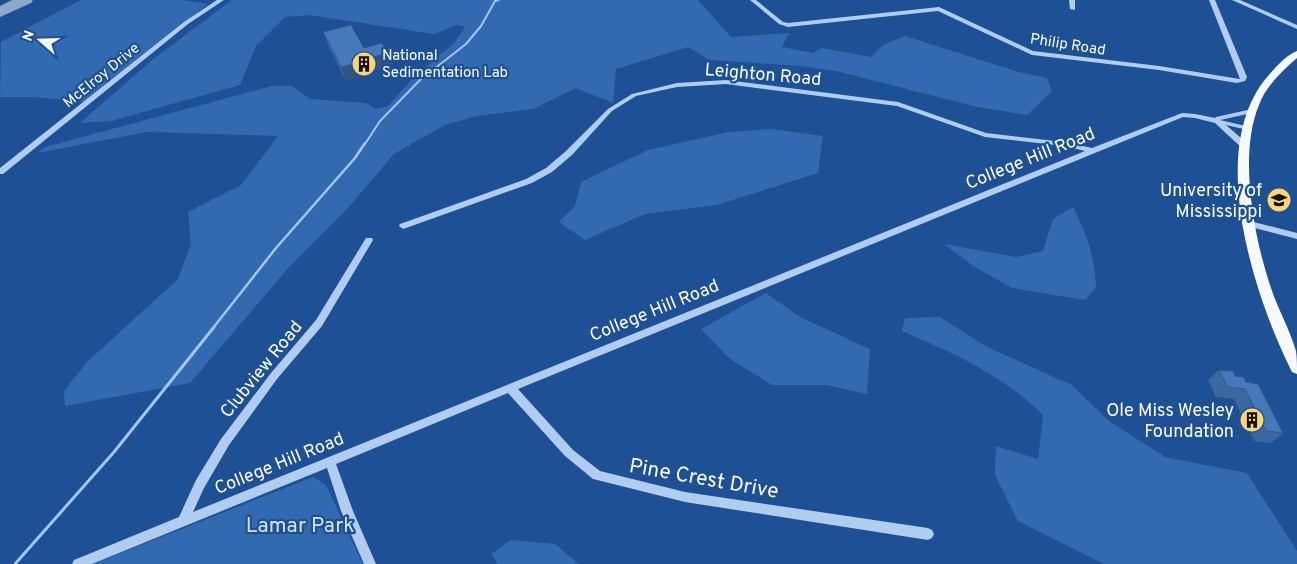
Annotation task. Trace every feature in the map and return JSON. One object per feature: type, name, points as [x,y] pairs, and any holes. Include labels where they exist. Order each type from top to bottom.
[{"type":"main road","points":[[1297,54],[1271,79],[1256,100],[1248,128],[1242,172],[1246,223],[1257,269],[1276,322],[1297,368]]},
{"type":"street","name":"McElroy Drive","points":[[0,172],[186,23],[221,0]]},
{"type":"street","name":"Philip Road","points":[[753,0],[781,23],[788,25],[858,19],[929,8],[939,9],[1032,53],[1159,68],[1237,81],[1244,77]]},
{"type":"street","points":[[1072,0],[1073,9]]},
{"type":"street","points":[[1212,0],[1244,77]]},
{"type":"street","points":[[1235,0],[1297,27]]},
{"type":"street","name":"Leighton Road","points":[[403,226],[529,181],[549,170],[569,153],[610,110],[621,102],[634,95],[677,85],[726,82],[898,104],[985,135],[1064,144],[1094,151]]},
{"type":"street","points":[[1208,118],[1228,118],[1252,112]]},
{"type":"street","name":"College Hill Road","points":[[78,564],[1172,118],[1182,115],[1208,118],[1248,128]]},
{"type":"street","points":[[1208,118],[1228,129],[1246,147]]},
{"type":"street","points":[[1246,223],[1297,236]]},
{"type":"street","name":"Clubview Road","points":[[183,521],[200,484],[225,442],[294,351],[320,323],[369,240]]},
{"type":"street","name":"Pine Crest Drive","points":[[510,388],[569,454],[598,475],[685,497],[928,534]]},
{"type":"street","points":[[330,461],[347,511],[370,564]]},
{"type":"green space","points":[[81,0],[182,0],[208,4],[84,102],[32,97],[0,97],[1,42]]},
{"type":"green space","points":[[232,0],[698,0],[731,37],[789,33],[782,47],[813,53],[822,48],[871,57],[883,45],[905,36],[1019,72],[1047,78],[1052,91],[1027,115],[977,107],[840,72],[801,66],[709,60],[688,47],[616,69],[613,103],[576,88],[533,109],[477,116],[445,125],[394,154],[347,209],[290,266],[190,383],[65,406],[64,391],[87,362],[178,279],[191,244],[188,212],[241,185],[278,136],[147,132],[37,153],[45,147],[272,86],[292,86],[310,99],[366,103],[375,109],[388,106],[415,76],[454,43],[465,27],[457,25],[434,34],[309,15],[285,17],[256,46],[240,85],[111,121],[80,123],[152,60]]},
{"type":"green space","points":[[770,129],[823,136],[818,173],[717,205],[645,214],[585,240],[559,222],[575,206],[581,182],[648,150],[728,132]]},
{"type":"green space","points":[[1073,207],[1086,237],[1094,266],[1096,288],[1085,300],[1012,288],[973,266],[944,244],[1016,257],[1043,251],[1053,219]]},
{"type":"green space","points":[[766,293],[800,317],[870,349],[867,394],[826,385],[772,385],[729,358],[701,329]]},
{"type":"green space","points":[[940,317],[987,347],[1072,385],[1109,421],[1165,457],[1247,473],[1297,551],[1297,564],[1104,564],[1018,521],[995,475],[996,446],[1038,459],[1043,415],[1011,388],[977,366],[902,331],[905,318]]},
{"type":"green space","name":"Lamar Park","points":[[313,477],[326,485],[363,564],[93,564]]},
{"type":"green space","points":[[511,540],[555,544],[579,564],[498,564],[491,554]]},
{"type":"building","points":[[351,25],[364,48],[382,43],[388,53],[341,67],[323,32]]},
{"type":"building","points":[[1219,370],[1233,371],[1235,376],[1244,377],[1246,382],[1258,384],[1283,433],[1266,431],[1245,389],[1227,387]]},
{"type":"waterway","points":[[365,144],[380,121],[420,80],[466,44],[481,26],[495,1],[499,0]]},
{"type":"waterway","points":[[213,328],[276,248],[355,158],[365,143]]},
{"type":"waterway","points":[[15,564],[114,452],[214,327]]},
{"type":"taxiway","points":[[0,12],[25,0]]},
{"type":"place","name":"National Sedimentation Lab","points":[[364,64]]},
{"type":"place","name":"University of Mississippi","points":[[1279,200]]},
{"type":"place","name":"Ole Miss Wesley Foundation","points":[[1252,420]]}]
